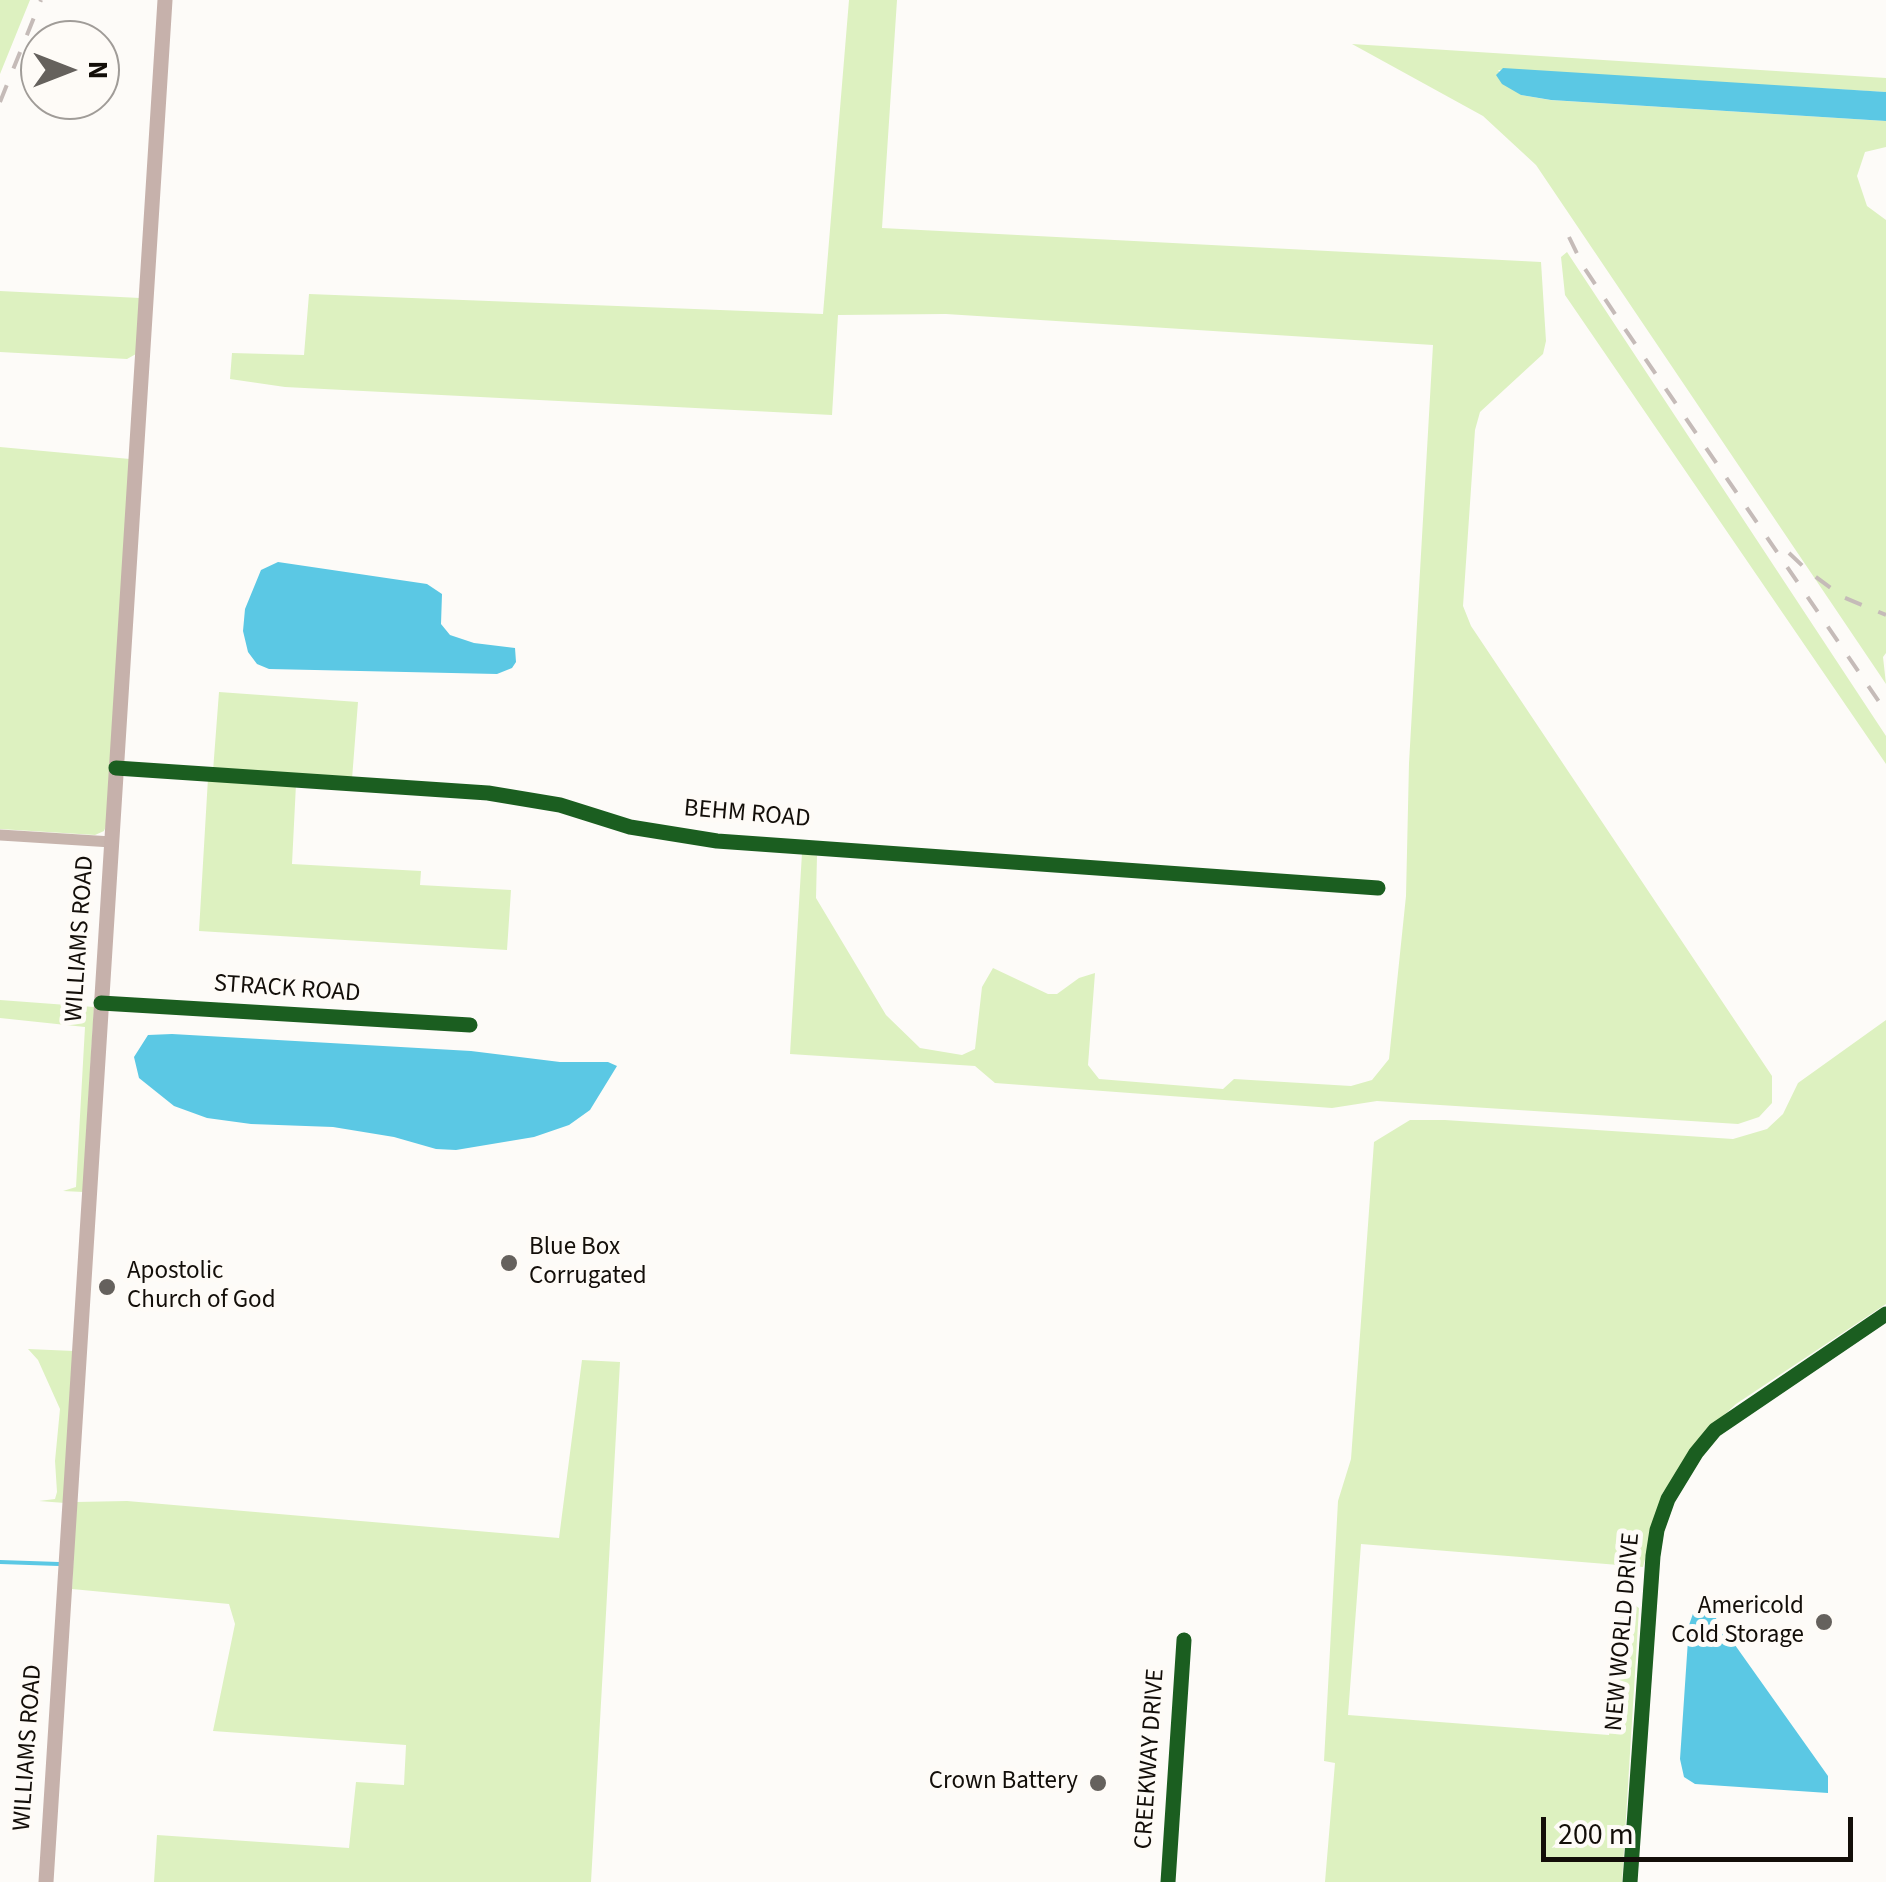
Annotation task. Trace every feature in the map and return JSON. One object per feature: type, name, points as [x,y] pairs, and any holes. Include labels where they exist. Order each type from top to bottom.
[{"type":"main road","name":"WILLIAMS ROAD","points":[[46,1882],[164,0]]},
{"type":"street","name":"BEHM ROAD","points":[[116,768],[488,792],[560,805],[630,826],[717,841],[1378,888]]},
{"type":"street","points":[[0,836],[112,842]]},
{"type":"street","name":"STRACK ROAD","points":[[102,1003],[470,1026]]},
{"type":"street","name":"NEW WORLD DRIVE","points":[[1630,1882],[1650,1580],[1657,1530],[1668,1499],[1696,1452],[1715,1430],[1886,1314]]},
{"type":"street","name":"CREEKWAY DRIVE","points":[[1168,1882],[1184,1640]]},
{"type":"green space","points":[[0,0],[30,0],[20,20],[0,74]]},
{"type":"green space","points":[[849,0],[897,0],[882,228],[1541,262],[1546,341],[1543,354],[1480,412],[1475,430],[1463,606],[1471,626],[1772,1076],[1772,1103],[1759,1117],[1738,1124],[1377,1101],[1332,1108],[995,1083],[975,1066],[790,1054],[802,853],[817,856],[816,898],[886,1015],[920,1048],[962,1055],[975,1049],[982,987],[993,968],[1048,994],[1057,994],[1079,978],[1095,973],[1088,1065],[1099,1079],[1223,1089],[1234,1079],[1351,1086],[1372,1080],[1389,1059],[1406,896],[1409,763],[1433,345],[946,314],[838,315],[832,415],[285,387],[230,379],[232,353],[304,355],[309,294],[823,314]]},
{"type":"green space","points":[[1352,44],[1886,78],[1886,92],[1498,70],[1521,95],[1550,100],[1886,121],[1886,147],[1865,152],[1857,176],[1867,206],[1886,220],[1886,684],[1536,165],[1483,116]]},
{"type":"green space","points":[[1567,252],[1886,736],[1886,764],[1565,295],[1561,257]]},
{"type":"green space","points":[[0,291],[140,298],[136,354],[127,359],[0,352]]},
{"type":"green space","points":[[0,447],[130,459],[108,821],[104,831],[95,835],[0,829]]},
{"type":"green space","points":[[219,692],[358,702],[352,779],[213,771]]},
{"type":"green space","points":[[208,778],[296,784],[292,864],[421,871],[420,885],[511,890],[507,950],[199,931]]},
{"type":"green space","points":[[0,1000],[94,1007],[83,1192],[63,1191],[76,1187],[85,1027],[0,1018]]},
{"type":"green space","points":[[1886,1020],[1886,1304],[1736,1404],[1705,1433],[1662,1494],[1643,1567],[1361,1544],[1348,1715],[1609,1735],[1620,1595],[1639,1608],[1622,1882],[1325,1882],[1335,1763],[1324,1761],[1338,1501],[1351,1459],[1374,1142],[1410,1120],[1733,1139],[1767,1129],[1783,1114],[1798,1083]]},
{"type":"green space","points":[[28,1349],[74,1351],[65,1503],[39,1501],[55,1499],[57,1492],[55,1461],[60,1409],[38,1360]]},
{"type":"green space","points":[[582,1360],[620,1362],[591,1882],[154,1882],[157,1835],[349,1848],[356,1782],[404,1785],[406,1745],[213,1731],[235,1624],[229,1604],[72,1589],[76,1502],[127,1501],[559,1538]]},
{"type":"water","points":[[1503,68],[1886,92],[1886,121],[1551,100],[1521,95],[1502,84],[1496,75]]},
{"type":"water","points":[[278,562],[427,584],[442,594],[441,624],[450,635],[474,643],[515,648],[516,662],[497,674],[269,669],[257,664],[248,652],[243,631],[245,609],[261,570]]},
{"type":"water","points":[[148,1035],[471,1051],[560,1062],[608,1062],[617,1066],[590,1110],[569,1125],[534,1137],[456,1150],[436,1149],[333,1127],[207,1118],[174,1106],[139,1078],[134,1057]]},
{"type":"water","points":[[1708,1607],[1828,1776],[1828,1793],[1695,1784],[1684,1777],[1680,1759],[1689,1625],[1695,1608]]},
{"type":"waterway","points":[[0,1562],[59,1564]]},
{"type":"railway","points":[[0,102],[41,0]]},
{"type":"railway","points":[[1569,237],[1583,266],[1625,329],[1886,712]]},
{"type":"railway","points":[[1789,553],[1843,597],[1886,615]]},
{"type":"cycle path","points":[[116,768],[488,793],[560,805],[630,827],[717,841],[1378,888]]},
{"type":"cycle path","points":[[101,1003],[470,1025]]},
{"type":"cycle path","points":[[1630,1882],[1653,1556],[1668,1499],[1715,1430],[1886,1314]]},
{"type":"cycle path","points":[[1168,1882],[1184,1640]]},
{"type":"place","name":"Blue Box Corrugated","points":[[509,1263]]},
{"type":"place","name":"Apostolic Church of God","points":[[107,1287]]},
{"type":"place","name":"Americold Cold Storage","points":[[1824,1622]]},
{"type":"place","name":"Crown Battery","points":[[1098,1783]]}]
